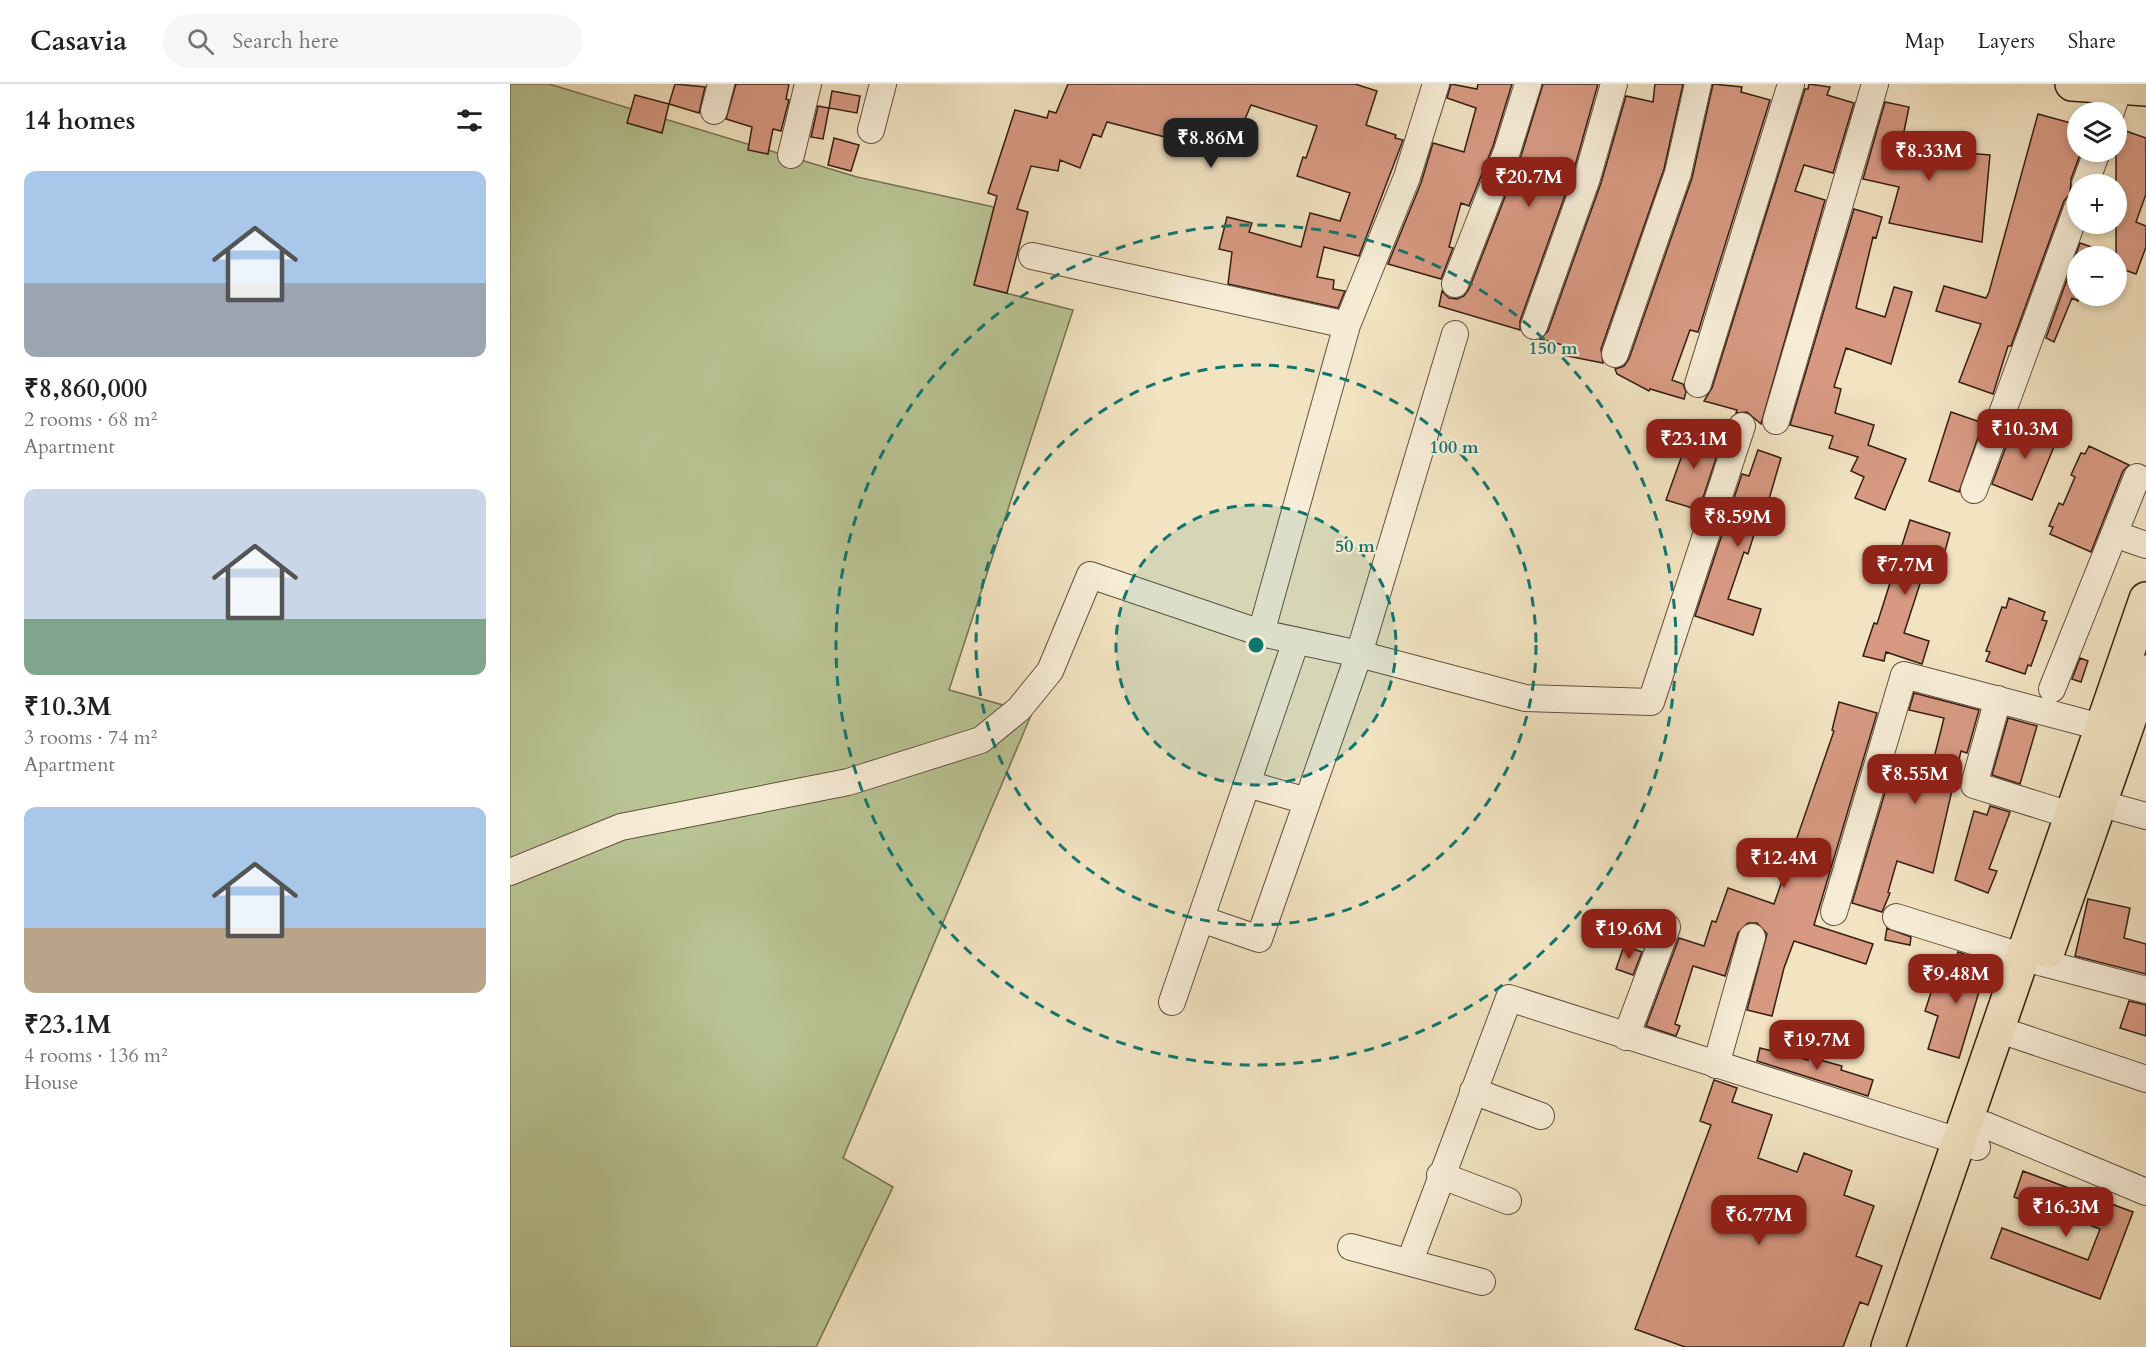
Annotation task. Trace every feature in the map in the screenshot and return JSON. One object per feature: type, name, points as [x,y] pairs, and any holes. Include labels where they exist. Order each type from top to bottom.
[{"type":"main road","points":[[2072,84],[2119,92]]},
{"type":"main road","points":[[1909,1347],[1973,1138],[2033,960],[2102,804],[2137,674],[2146,599]]},
{"type":"main road","points":[[1887,1347],[2014,1035],[2070,815],[2101,727],[2137,674]]},
{"type":"street","points":[[714,111],[721,84]]},
{"type":"street","points":[[790,155],[807,84]]},
{"type":"street","points":[[871,130],[883,84]]},
{"type":"street","points":[[1261,633],[1347,325],[1407,177],[1436,84]]},
{"type":"street","points":[[1455,284],[1507,151],[1528,84]]},
{"type":"street","points":[[1534,326],[1587,178],[1614,84]]},
{"type":"street","points":[[1615,354],[1678,173],[1698,84]]},
{"type":"street","points":[[1698,384],[1791,84]]},
{"type":"street","points":[[1776,421],[1875,84]]},
{"type":"street","points":[[1974,490],[2068,234]]},
{"type":"street","points":[[1032,256],[1347,325]]},
{"type":"street","points":[[1201,919],[1259,939],[1359,654],[1455,334]]},
{"type":"street","points":[[510,872],[621,827],[848,782],[981,740],[1019,709],[1050,671],[1090,575],[1261,633],[1359,654],[1525,698],[1651,702],[1742,426]]},
{"type":"street","points":[[2052,689],[2137,477]]},
{"type":"street","points":[[2114,534],[2146,545]]},
{"type":"street","points":[[1172,1002],[1296,641]]},
{"type":"street","points":[[1834,912],[1904,675],[2101,727]]},
{"type":"street","points":[[1998,699],[1974,785],[2070,815]]},
{"type":"street","points":[[1247,784],[1307,801]]},
{"type":"street","points":[[2102,804],[2146,816]]},
{"type":"street","points":[[1896,917],[2033,960],[2146,990]]},
{"type":"street","points":[[1626,1037],[1667,927]]},
{"type":"street","points":[[1716,1065],[1752,937]]},
{"type":"street","points":[[1410,1261],[1440,1175],[1509,998],[1716,1065],[1973,1138],[2146,1192]]},
{"type":"street","points":[[2014,1035],[2146,1079]]},
{"type":"street","points":[[1473,1091],[1540,1116]]},
{"type":"street","points":[[1440,1175],[1508,1202]]},
{"type":"street","points":[[1351,1247],[1482,1282]]},
{"type":"green space","points":[[510,84],[549,84],[857,177],[994,207],[974,285],[1073,310],[949,690],[1032,713],[843,1158],[893,1187],[816,1347],[510,1347]]},
{"type":"building","points":[[675,84],[705,87],[699,113],[669,104]]},
{"type":"building","points":[[736,84],[789,84],[786,99],[789,100],[781,131],[773,129],[768,154],[748,150],[752,127],[726,119]]},
{"type":"building","points":[[1068,84],[1355,84],[1377,91],[1366,125],[1396,135],[1395,138],[1403,140],[1359,256],[1324,247],[1317,277],[1334,280],[1333,289],[1345,291],[1338,308],[1228,284],[1232,252],[1219,249],[1227,217],[1252,223],[1249,232],[1301,247],[1310,213],[1340,221],[1350,193],[1297,176],[1317,126],[1251,105],[1234,145],[1196,129],[1192,144],[1107,122],[1101,137],[1093,134],[1080,168],[1060,160],[1058,171],[1031,166],[1017,209],[1028,212],[1007,293],[974,285],[997,196],[988,193],[1015,110],[1047,118],[1049,111],[1056,113]]},
{"type":"building","points":[[1451,84],[1477,89],[1478,84],[1512,84],[1493,146],[1469,206],[1461,203],[1449,247],[1453,248],[1441,279],[1388,264],[1421,183],[1433,143],[1464,152],[1476,108],[1447,98]]},
{"type":"building","points":[[1543,84],[1598,84],[1573,173],[1520,321],[1520,330],[1439,306],[1442,291],[1449,298],[1457,299],[1464,296],[1469,289],[1521,156]]},
{"type":"building","points":[[1655,84],[1683,84],[1664,169],[1601,349],[1603,363],[1562,355],[1563,345],[1540,339],[1548,331],[1601,183],[1626,96],[1653,102]]},
{"type":"building","points":[[1713,84],[1742,87],[1741,92],[1770,100],[1698,332],[1690,330],[1672,380],[1683,384],[1686,392],[1684,399],[1650,389],[1649,391],[1617,374],[1615,369],[1624,366],[1629,359],[1692,178]]},
{"type":"building","points":[[1809,84],[1830,87],[1827,95],[1854,103],[1833,173],[1804,165],[1795,191],[1825,200],[1761,424],[1747,412],[1736,413],[1737,410],[1704,401],[1712,388],[1805,89],[1808,89]]},
{"type":"building","points":[[832,91],[860,96],[857,113],[829,108]]},
{"type":"building","points":[[635,95],[669,104],[662,133],[627,123]]},
{"type":"building","points":[[1885,102],[1909,107],[1900,151],[1941,160],[1942,151],[1990,155],[1982,242],[1889,223],[1899,187],[1863,179]]},
{"type":"building","points":[[818,106],[829,108],[823,139],[811,137]]},
{"type":"building","points":[[2038,114],[2067,122],[2067,162],[2077,162],[2073,174],[2067,174],[2067,198],[2011,346],[2008,346],[1993,394],[1959,382],[1981,324],[1936,311],[1944,286],[1986,298]]},
{"type":"building","points":[[2127,131],[2146,138],[2146,194],[2136,222],[2146,226],[2146,247],[2136,274],[2127,271],[2127,246],[2116,246],[2116,234],[2127,234],[2127,174],[2116,174],[2116,162],[2127,162]]},
{"type":"building","points":[[834,138],[859,145],[851,171],[828,165]]},
{"type":"building","points":[[1854,209],[1882,217],[1876,238],[1873,237],[1856,308],[1885,317],[1894,287],[1912,292],[1891,364],[1846,348],[1834,387],[1841,389],[1835,413],[1874,425],[1868,445],[1906,459],[1885,510],[1855,498],[1864,477],[1851,471],[1858,457],[1829,448],[1833,436],[1790,425]]},
{"type":"building","points":[[2067,279],[2069,306],[2054,342],[2046,338]]},
{"type":"building","points":[[1951,412],[1983,423],[1959,492],[1929,481]]},
{"type":"building","points":[[2016,420],[2058,437],[2032,500],[1992,484]]},
{"type":"building","points":[[1691,430],[1722,440],[1699,510],[1666,500]]},
{"type":"building","points":[[2089,446],[2129,465],[2123,471],[2091,552],[2050,534],[2053,527],[2049,526],[2059,503],[2063,505],[2075,477],[2071,475],[2081,453],[2085,454]]},
{"type":"building","points":[[1758,450],[1781,458],[1767,506],[1763,505],[1748,554],[1744,552],[1728,599],[1761,609],[1753,635],[1695,616],[1742,474],[1749,476]]},
{"type":"building","points":[[1910,520],[1950,533],[1945,551],[1932,547],[1904,633],[1929,641],[1922,664],[1886,652],[1884,661],[1863,656],[1874,623],[1877,624]]},
{"type":"building","points":[[2009,598],[2045,612],[2042,620],[2047,621],[2031,666],[2028,665],[2025,674],[1986,661],[1990,652],[1986,651],[2002,607],[2006,608]]},
{"type":"building","points":[[2080,658],[2088,661],[2081,682],[2072,679]]},
{"type":"building","points":[[1914,693],[1979,710],[1967,753],[1961,751],[1933,873],[1897,861],[1888,892],[1890,893],[1882,912],[1852,903],[1895,759],[1931,770],[1944,718],[1909,710]]},
{"type":"building","points":[[1839,702],[1877,713],[1814,925],[1873,944],[1866,964],[1794,941],[1784,968],[1772,1016],[1747,1010],[1767,934],[1757,923],[1748,923],[1738,933],[1725,976],[1693,966],[1675,1024],[1680,1026],[1676,1036],[1646,1026],[1679,938],[1704,946],[1712,921],[1716,922],[1728,888],[1774,904],[1834,731],[1832,730]]},
{"type":"building","points":[[2008,718],[2037,726],[2020,784],[1992,775]]},
{"type":"building","points":[[1990,806],[2010,812],[1989,869],[1997,871],[1988,893],[1955,880],[1974,811],[1987,815]]},
{"type":"building","points":[[2088,899],[2130,908],[2124,938],[2146,944],[2146,974],[2075,956]]},
{"type":"building","points":[[1887,928],[1911,937],[1910,945],[1885,940]]},
{"type":"building","points":[[1624,946],[1642,952],[1633,975],[1616,969]]},
{"type":"building","points":[[1958,952],[1988,962],[1959,1058],[1928,1049],[1938,1016],[1925,1011],[1934,983],[1947,987]]},
{"type":"building","points":[[2129,1001],[2146,1005],[2146,1036],[2120,1028]]},
{"type":"building","points":[[1760,1048],[1842,1066],[1841,1070],[1873,1080],[1868,1096],[1757,1061]]},
{"type":"building","points":[[1714,1080],[1737,1088],[1732,1102],[1772,1115],[1758,1158],[1797,1172],[1804,1153],[1852,1171],[1844,1195],[1874,1206],[1856,1256],[1882,1266],[1868,1305],[1860,1302],[1843,1347],[1685,1347],[1635,1329],[1711,1125],[1700,1121]]},
{"type":"building","points":[[2023,1171],[2133,1212],[2100,1299],[1991,1258],[2002,1228],[2088,1260],[2100,1229],[2014,1197]]}]
